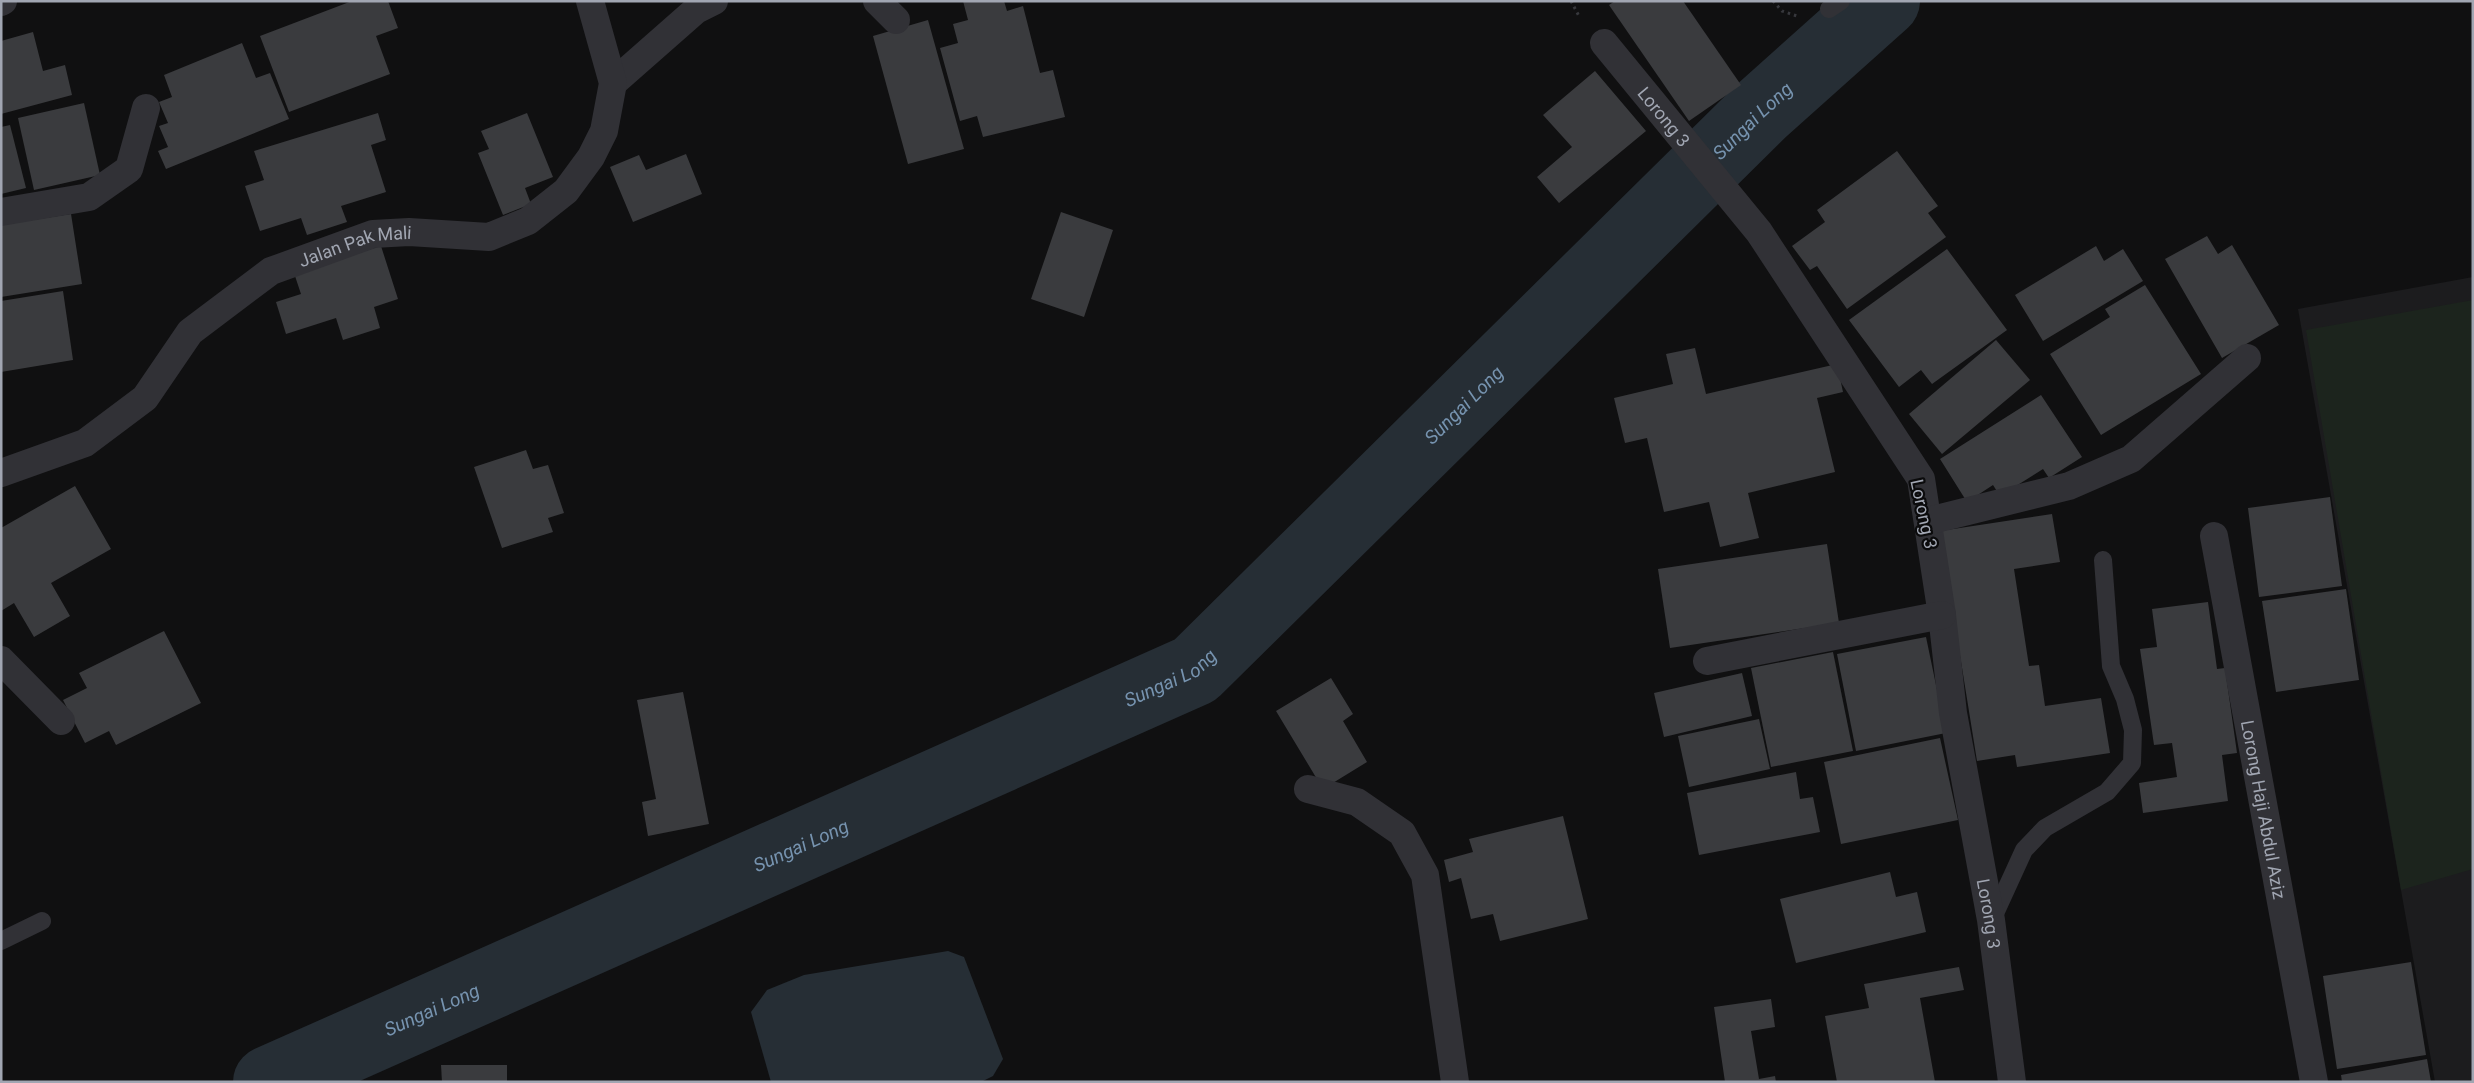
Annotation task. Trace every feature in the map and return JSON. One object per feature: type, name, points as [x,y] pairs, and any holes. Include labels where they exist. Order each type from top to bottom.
[{"type":"street","name":"Jalan Pak Mali","points":[[1,473],[86,443],[145,398],[190,332],[271,271],[373,234],[409,232],[489,237],[528,221],[566,191],[591,157],[604,131],[613,83],[590,1]]},
{"type":"street","points":[[613,83],[696,10],[714,1]]},
{"type":"street","name":"Lorong 3","points":[[1604,43],[1759,232],[1921,480],[1942,615],[1953,713],[1992,920],[2012,1082]]},
{"type":"street","points":[[1,212],[89,197],[128,169],[146,108]]},
{"type":"street","points":[[1928,521],[2069,486],[2132,459],[2247,358]]},
{"type":"street","name":"Lorong Haji Abdul Aziz","points":[[2214,536],[2314,1082]]},
{"type":"street","points":[[1707,661],[1942,615]]},
{"type":"street","points":[[1,660],[61,721]]},
{"type":"street","points":[[1308,789],[1357,802],[1402,833],[1425,875],[1455,1082]]},
{"type":"lane","points":[[1992,920],[2024,850],[2045,828],[2107,792],[2132,763],[2133,730],[2125,699],[2111,666],[2102,560]]},
{"type":"lane","points":[[1,941],[42,921]]},
{"type":"shaded area","points":[[2473,277],[2473,1082],[2435,1082],[2298,309]]},
{"type":"shaded area","points":[[2473,300],[2473,869],[2401,890],[2306,330]]},
{"type":"shaded area","points":[[948,951],[964,957],[1003,1059],[993,1076],[981,1082],[771,1082],[751,1012],[767,990],[804,975]]},
{"type":"building","points":[[352,1],[388,1],[398,28],[376,36],[390,74],[289,112],[260,36]]},
{"type":"building","points":[[963,1],[1004,1],[1007,11],[1023,6],[1040,73],[1053,70],[1065,117],[983,137],[977,116],[960,121],[940,48],[958,43],[953,24],[968,20]]},
{"type":"building","points":[[1615,1],[1683,1],[1741,85],[1689,121],[1609,5]]},
{"type":"building","points":[[928,20],[964,149],[908,164],[873,36]]},
{"type":"building","points":[[33,32],[43,71],[65,65],[72,95],[1,114],[1,41]]},
{"type":"building","points":[[242,43],[256,78],[270,73],[289,119],[166,169],[158,151],[168,147],[159,126],[168,123],[159,102],[172,97],[164,75]]},
{"type":"building","points":[[1595,71],[1646,131],[1559,203],[1537,177],[1572,147],[1543,115]]},
{"type":"building","points":[[84,103],[100,175],[34,190],[18,118]]},
{"type":"building","points":[[378,113],[386,140],[371,145],[386,192],[341,206],[347,222],[307,235],[301,218],[260,231],[245,186],[264,180],[254,151]]},
{"type":"building","points":[[527,113],[553,177],[525,188],[531,204],[503,215],[478,153],[489,149],[481,131]]},
{"type":"building","points":[[10,125],[26,188],[1,194],[1,127]]},
{"type":"building","points":[[1897,151],[1938,206],[1928,213],[1946,237],[1847,309],[1817,266],[1810,270],[1792,246],[1825,222],[1817,210]]},
{"type":"building","points":[[686,154],[702,194],[633,222],[610,167],[639,155],[646,170]]},
{"type":"building","points":[[1061,212],[1113,230],[1084,317],[1031,299]]},
{"type":"building","points":[[71,214],[82,284],[1,297],[1,225]]},
{"type":"building","points":[[2207,236],[2218,254],[2232,245],[2279,325],[2222,358],[2165,259]]},
{"type":"building","points":[[381,246],[398,299],[374,307],[380,328],[343,340],[336,318],[286,334],[276,302],[301,294],[294,273]]},
{"type":"building","points":[[2096,246],[2104,261],[2123,249],[2143,281],[2043,341],[2015,295]]},
{"type":"building","points":[[1947,249],[2007,330],[1932,384],[1921,370],[1899,387],[1849,320]]},
{"type":"building","points":[[2145,285],[2201,374],[2101,435],[2050,354],[2110,317],[2105,309]]},
{"type":"building","points":[[63,291],[73,360],[1,372],[1,301]]},
{"type":"building","points":[[1996,340],[2030,380],[1942,454],[1909,414]]},
{"type":"building","points":[[1695,348],[1706,394],[1837,364],[1843,392],[1817,398],[1835,472],[1748,493],[1759,538],[1720,547],[1709,502],[1664,512],[1647,438],[1625,443],[1614,398],[1673,384],[1666,354]]},
{"type":"building","points":[[2041,395],[2082,457],[2049,478],[2043,469],[2000,496],[1993,485],[1967,502],[1940,459]]},
{"type":"building","points":[[526,450],[533,469],[548,465],[564,513],[548,518],[553,532],[502,548],[474,467]]},
{"type":"building","points":[[75,486],[111,549],[51,583],[70,616],[34,637],[14,603],[1,611],[1,528]]},
{"type":"building","points":[[2330,497],[2342,586],[2259,597],[2248,508]]},
{"type":"building","points":[[2052,514],[2060,562],[2014,569],[2029,666],[2039,665],[2045,706],[2101,698],[2110,753],[2017,767],[2015,755],[1977,761],[1940,531]]},
{"type":"building","points":[[1827,544],[1839,623],[1670,648],[1658,569]]},
{"type":"building","points":[[2346,589],[2359,680],[2276,692],[2262,601]]},
{"type":"building","points":[[2208,602],[2217,669],[2225,668],[2237,753],[2222,755],[2228,801],[2143,813],[2139,783],[2177,777],[2172,743],[2154,745],[2140,649],[2157,647],[2152,609]]},
{"type":"building","points":[[164,631],[201,703],[116,745],[109,731],[85,743],[63,700],[87,688],[79,673]]},
{"type":"building","points":[[1926,637],[1946,733],[1856,751],[1837,654]]},
{"type":"building","points":[[1833,652],[1853,751],[1771,767],[1751,668]]},
{"type":"building","points":[[1742,673],[1752,716],[1664,737],[1654,693]]},
{"type":"building","points":[[1331,678],[1353,714],[1343,721],[1367,762],[1323,789],[1276,711]]},
{"type":"building","points":[[683,692],[709,824],[648,836],[642,802],[656,799],[637,700]]},
{"type":"building","points":[[1759,719],[1770,769],[1689,787],[1678,736]]},
{"type":"building","points":[[1940,738],[1958,820],[1841,844],[1824,762]]},
{"type":"building","points":[[1796,772],[1800,799],[1813,797],[1820,832],[1699,855],[1687,793]]},
{"type":"building","points":[[1563,816],[1588,919],[1500,941],[1493,914],[1471,919],[1461,878],[1449,882],[1444,860],[1473,852],[1469,839]]},
{"type":"building","points":[[1890,872],[1896,897],[1917,892],[1926,932],[1796,963],[1780,899]]},
{"type":"building","points":[[2411,962],[2426,1055],[2337,1069],[2323,976]]},
{"type":"building","points":[[1959,967],[1964,990],[1920,998],[1935,1082],[1837,1082],[1825,1016],[1869,1008],[1864,984]]},
{"type":"building","points":[[1771,999],[1775,1027],[1751,1031],[1759,1079],[1775,1076],[1776,1082],[1725,1082],[1714,1007]]},
{"type":"building","points":[[2427,1059],[2431,1082],[2342,1082],[2341,1075]]},
{"type":"building","points":[[441,1065],[507,1065],[507,1082],[442,1082]]},
{"type":"waterway","name":"Sungai Long","points":[[269,1082],[1195,670],[1761,111],[1884,1]]}]
